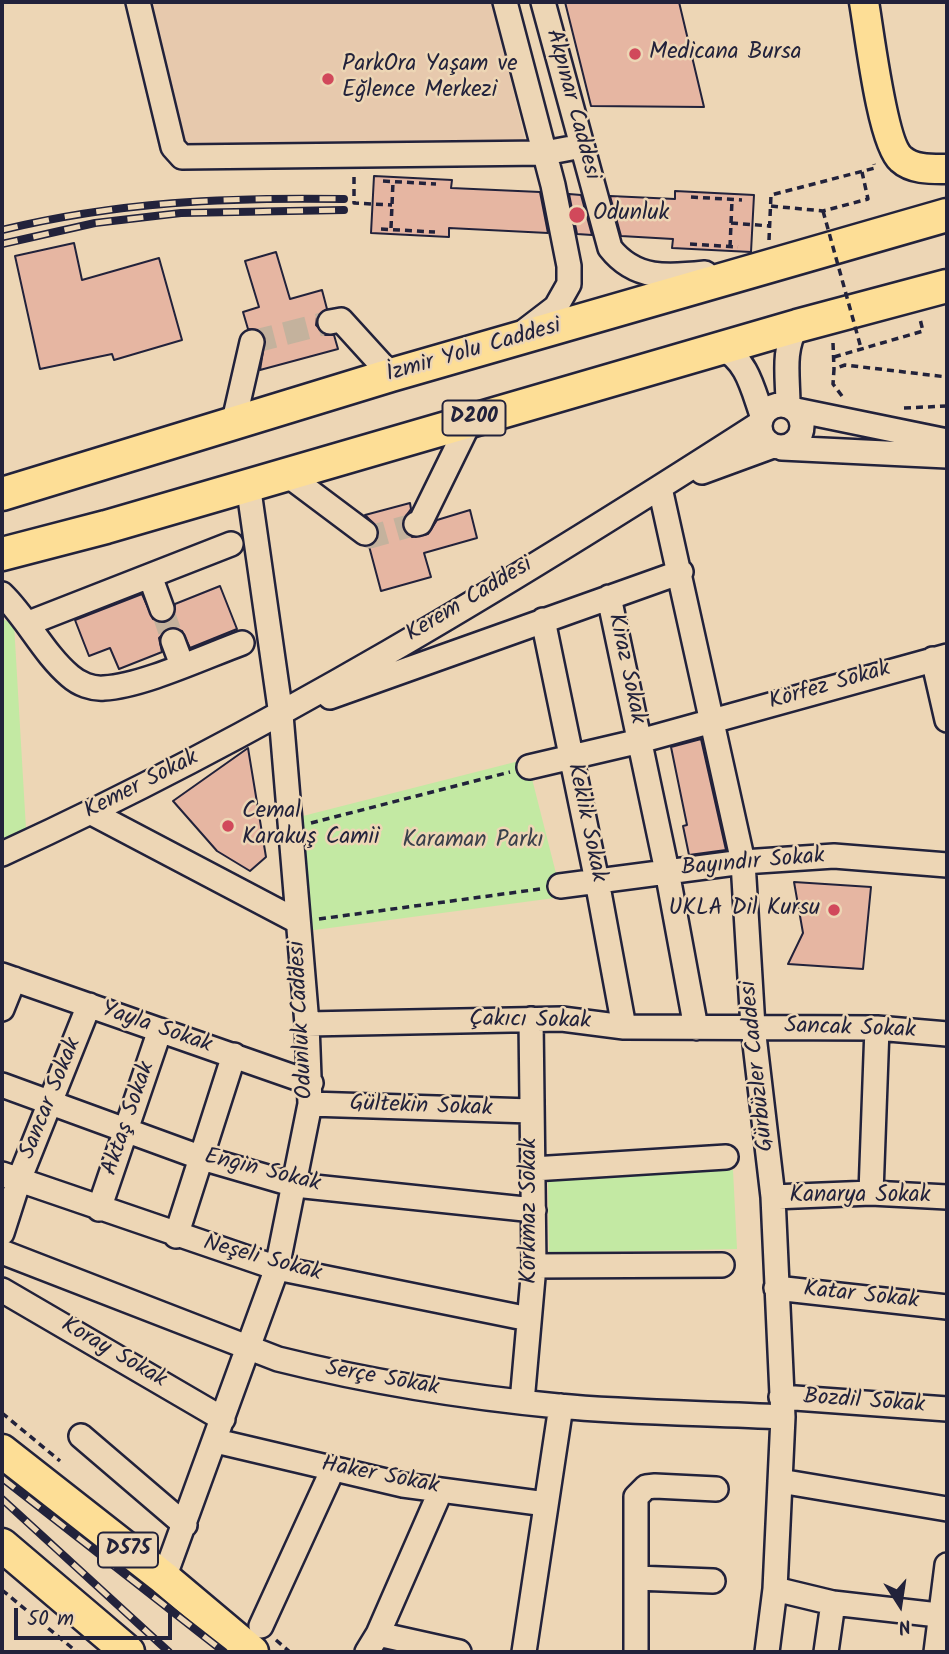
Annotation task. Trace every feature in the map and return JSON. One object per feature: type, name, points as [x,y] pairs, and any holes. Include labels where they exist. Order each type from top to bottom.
[{"type":"highway","name":"İzmir Yolu Caddesi","points":[[2,494],[391,375],[488,350],[947,215]]},
{"type":"highway","name":"D200","points":[[2,554],[106,527],[797,326],[947,286]]},
{"type":"highway","name":"D575","points":[[2,1451],[164,1578],[256,1639]]},
{"type":"highway","points":[[2,1545],[128,1652]]},
{"type":"main road","points":[[864,2],[880,96],[892,145],[900,159],[920,169],[947,169]]},
{"type":"street","points":[[138,2],[173,147],[182,156],[545,153],[582,146]]},
{"type":"street","name":"Akpınar Caddesi","points":[[488,350],[539,323],[556,307],[569,284],[569,266],[545,153],[505,2]]},
{"type":"street","name":"Akpınar Caddesi","points":[[543,2],[610,248],[619,260],[649,276],[671,277],[768,266]]},
{"type":"street","points":[[330,322],[341,320],[391,375]]},
{"type":"street","points":[[797,326],[791,336],[787,355],[792,408],[947,441]]},
{"type":"street","points":[[233,425],[252,342]]},
{"type":"street","points":[[721,348],[735,354],[744,368],[761,419],[765,441],[778,447]]},
{"type":"street","name":"Kerem Caddesi","points":[[281,715],[660,488],[761,419],[778,404],[792,408],[801,417],[802,433],[790,446],[778,447],[660,488]]},
{"type":"street","points":[[416,524],[420,523],[471,419]]},
{"type":"street","name":"Kerem Caddesi","points":[[778,447],[947,456]]},
{"type":"street","points":[[285,473],[365,533]]},
{"type":"street","name":"Odunluk Caddesi","points":[[164,1578],[277,1268],[295,1185],[310,1093],[307,1024],[281,715],[247,484]]},
{"type":"street","name":"Gürbüzler Caddesi","points":[[660,488],[714,719],[743,862],[753,1027],[773,1197],[782,1407],[775,1590],[767,1652]]},
{"type":"street","points":[[29,623],[231,544]]},
{"type":"street","points":[[281,715],[681,572]]},
{"type":"street","points":[[150,576],[162,609]]},
{"type":"street","points":[[2,594],[29,623],[64,670],[88,686],[116,687],[242,643]]},
{"type":"street","name":"Kiraz Sokak","points":[[609,597],[667,871],[696,1028]]},
{"type":"street","name":"Keklik Sokak","points":[[543,620],[624,1027]]},
{"type":"street","points":[[173,641],[182,665]]},
{"type":"street","points":[[940,657],[947,720]]},
{"type":"street","name":"Körfez Sokak","points":[[714,719],[940,657]]},
{"type":"street","name":"Kemer Sokak","points":[[2,854],[92,813],[281,715]]},
{"type":"street","name":"Kiraz Sokak","points":[[529,767],[640,741],[714,719]]},
{"type":"street","points":[[92,813],[297,921]]},
{"type":"street","name":"Bayındır Sokak","points":[[560,886],[743,862],[834,856],[947,865]]},
{"type":"street","points":[[2,1009],[8,977]]},
{"type":"street","name":"Yayla Sokak","points":[[8,977],[234,1055],[310,1093]]},
{"type":"street","name":"Sancar Sokak","points":[[2,1233],[10,1177],[51,1102],[89,1005]]},
{"type":"street","name":"Korkmaz Sokak","points":[[523,1402],[534,1266],[531,1019]]},
{"type":"street","name":"Çakıcı Sokak","points":[[307,1024],[562,1019],[624,1027],[753,1027]]},
{"type":"street","name":"Sancak Sokak","points":[[753,1027],[877,1028],[947,1034]]},
{"type":"street","points":[[871,1192],[877,1028]]},
{"type":"street","name":"Aktaş Sokak","points":[[99,1209],[160,1030]]},
{"type":"street","points":[[176,1236],[234,1055]]},
{"type":"street","name":"Engin Sokak","points":[[2,1085],[202,1158],[295,1185],[534,1210]]},
{"type":"street","name":"Gültekin Sokak","points":[[310,1093],[531,1111]]},
{"type":"street","points":[[533,1168],[726,1157]]},
{"type":"street","name":"Neşeli Sokak","points":[[10,1177],[176,1236],[277,1268],[529,1319]]},
{"type":"street","name":"Kanarya Sokak","points":[[773,1197],[871,1192],[947,1197]]},
{"type":"street","name":"Serçe Sokak","points":[[2,1252],[249,1348],[315,1368],[429,1390],[561,1406],[782,1407]]},
{"type":"street","points":[[534,1266],[722,1265]]},
{"type":"street","name":"Katar Sokak","points":[[776,1288],[947,1307]]},
{"type":"street","name":"Koray Sokak","points":[[2,1290],[223,1419]]},
{"type":"street","points":[[524,1652],[561,1406]]},
{"type":"street","name":"Bozdil Sokak","points":[[782,1407],[947,1409]]},
{"type":"street","points":[[81,1436],[185,1525]]},
{"type":"street","name":"Haker Sokak","points":[[216,1441],[333,1469],[441,1490],[546,1504]]},
{"type":"street","points":[[256,1639],[333,1469]]},
{"type":"street","points":[[780,1481],[947,1509]]},
{"type":"street","points":[[636,1652],[634,1503],[639,1492],[655,1486],[716,1489]]},
{"type":"street","points":[[441,1490],[373,1643],[459,1652]]},
{"type":"street","points":[[936,1652],[944,1615],[947,1565]]},
{"type":"street","points":[[636,1578],[713,1581]]},
{"type":"street","points":[[775,1590],[833,1603],[944,1615]]},
{"type":"street","points":[[826,1652],[833,1603]]},
{"type":"path","points":[[768,266],[771,194],[875,169]]},
{"type":"path","points":[[771,206],[823,211],[868,199],[862,172]]},
{"type":"path","points":[[383,181],[436,184]]},
{"type":"path","points":[[391,229],[393,181]]},
{"type":"path","points":[[691,197],[742,200]]},
{"type":"path","points":[[730,247],[732,199]]},
{"type":"path","points":[[354,203],[392,205]]},
{"type":"path","points":[[823,211],[861,348]]},
{"type":"path","points":[[731,223],[770,226]]},
{"type":"path","points":[[381,229],[435,232]]},
{"type":"path","points":[[690,244],[740,247]]},
{"type":"path","points":[[834,357],[913,335]]},
{"type":"path","points":[[849,400],[839,394],[833,384],[834,369],[845,365],[947,377]]},
{"type":"path","points":[[897,408],[947,406]]},
{"type":"path","points":[[290,829],[529,767]]},
{"type":"path","points":[[297,921],[560,886]]},
{"type":"path","points":[[2,1590],[77,1652]]},
{"type":"shaded area","name":"ParkOra Yaşam ve Eğlence Merkezi","points":[[128,2],[492,2],[529,156],[165,160]]},
{"type":"green space","points":[[2,619],[14,624],[26,829],[2,841]]},
{"type":"green space","name":"Karaman Parkı","points":[[527,759],[562,897],[307,931],[295,818]]},
{"type":"green space","points":[[733,1170],[737,1249],[549,1253],[548,1181]]},
{"type":"building","name":"Medicana Bursa","points":[[565,2],[679,2],[704,107],[591,106]]},
{"type":"building","points":[[374,176],[452,180],[451,188],[540,192],[548,233],[449,228],[449,237],[371,233]]},
{"type":"building","points":[[675,191],[754,195],[751,252],[672,248],[673,239],[621,236],[610,196],[675,199]]},
{"type":"building","points":[[569,194],[581,195],[592,235],[577,234]]},
{"type":"building","points":[[74,243],[82,280],[159,258],[182,340],[114,360],[112,354],[40,369],[15,256]]},
{"type":"building","points":[[276,252],[290,299],[322,290],[327,309],[317,317],[316,325],[325,335],[334,335],[338,349],[260,370],[265,339],[261,331],[248,329],[243,312],[259,307],[245,261]]},
{"type":"building","points":[[410,503],[411,509],[403,520],[402,527],[412,537],[428,534],[437,520],[470,510],[477,538],[424,553],[431,577],[381,591],[369,546],[377,541],[378,528],[365,515]]},
{"type":"building","points":[[220,586],[237,629],[190,648],[182,631],[169,628],[159,638],[162,652],[119,669],[110,648],[89,656],[75,620],[142,594],[153,619],[166,622],[173,617],[175,604]]},
{"type":"building","points":[[701,739],[726,850],[689,855],[683,826],[687,825],[671,747]]},
{"type":"building","name":"Cemal Karakuş Camii","points":[[248,748],[266,857],[250,871],[217,851],[173,801]]},
{"type":"building","name":"UKLA Dil Kursu","points":[[794,882],[871,887],[863,969],[788,964],[803,933]]},
{"type":"tunnel","points":[[252,342],[330,322]]},
{"type":"tunnel","points":[[365,533],[370,537],[416,524]]},
{"type":"tunnel","points":[[162,609],[173,641]]},
{"type":"railway","points":[[2,230],[87,213],[172,203],[344,199]]},
{"type":"railway","points":[[2,244],[95,223],[181,213],[344,210]]},
{"type":"railway","points":[[2,1478],[224,1652]]},
{"type":"railway","points":[[2,1499],[169,1652]]},
{"type":"place","name":"Medicana Bursa","points":[[635,54]]},
{"type":"place","name":"ParkOra Yaşam ve Eğlence Merkezi","points":[[328,79]]},
{"type":"place","name":"Odunluk","points":[[577,215]]},
{"type":"place","name":"Cemal Karakuş Camii","points":[[228,826]]},
{"type":"place","name":"UKLA Dil Kursu","points":[[834,910]]}]
